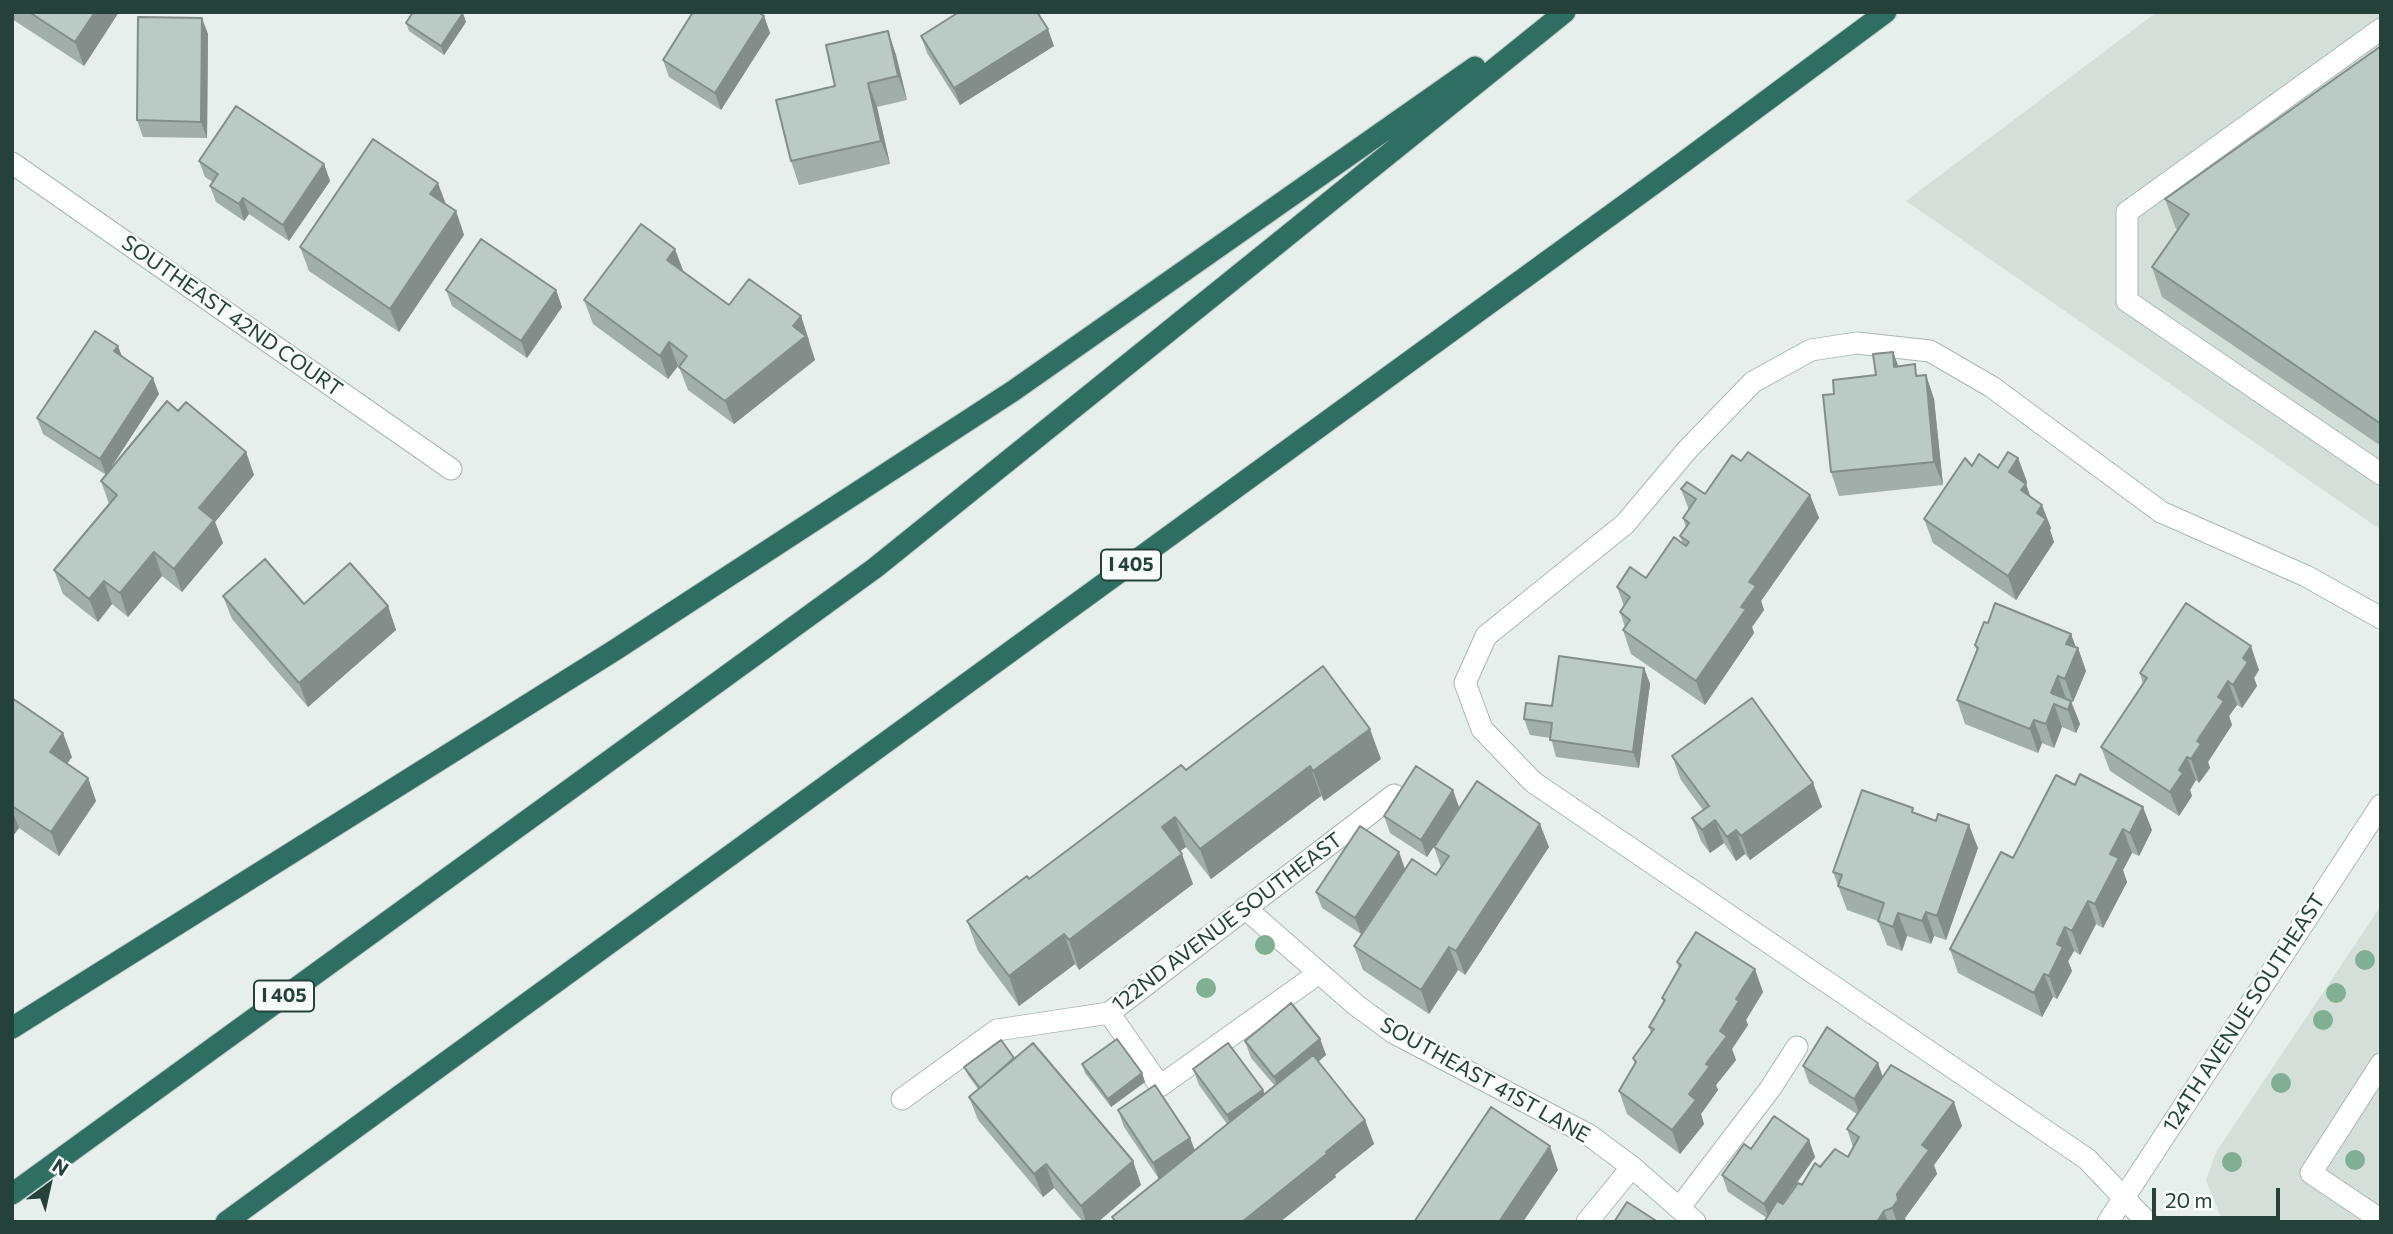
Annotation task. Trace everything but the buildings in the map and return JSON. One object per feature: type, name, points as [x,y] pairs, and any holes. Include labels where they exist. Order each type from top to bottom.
[{"type":"highway","points":[[12,1028],[615,650],[1013,391],[1555,12]]},
{"type":"highway","name":"I 405","points":[[12,1194],[875,568],[1564,12]]},
{"type":"highway","name":"I 405","points":[[226,1222],[1886,12]]},
{"type":"highway","points":[[249,1222],[374,1115]]},
{"type":"street","points":[[2381,29],[2127,212],[2127,301],[2381,474]]},
{"type":"street","name":"SOUTHEAST 42ND COURT","points":[[12,163],[451,469]]},
{"type":"street","points":[[2147,1222],[2087,1159],[1534,782],[1482,729],[1465,683],[1486,636],[1625,524],[1688,449],[1753,382],[1811,349],[1857,343],[1930,351],[1992,387],[2161,512],[2306,576],[2381,618]]},
{"type":"street","name":"122ND AVENUE SOUTHEAST","points":[[902,1099],[997,1030],[1109,1013],[1394,795]]},
{"type":"street","name":"124TH AVENUE SOUTHEAST","points":[[2108,1222],[2381,805]]},
{"type":"street","name":"SOUTHEAST 41ST LANE","points":[[1245,908],[1356,1005],[1394,1033],[1589,1135],[1688,1214]]},
{"type":"street","points":[[1109,1013],[1160,1086],[1319,973]]},
{"type":"street","points":[[1688,1214],[1797,1047]]},
{"type":"street","points":[[2381,1064],[2311,1173],[2381,1220]]},
{"type":"street","points":[[1587,1222],[1632,1167]]},
{"type":"shaded area","points":[[2157,12],[2381,12],[2381,530],[1906,201]]},
{"type":"shaded area","points":[[2381,906],[2381,1222],[2223,1222],[2206,1180],[2216,1152]]}]
